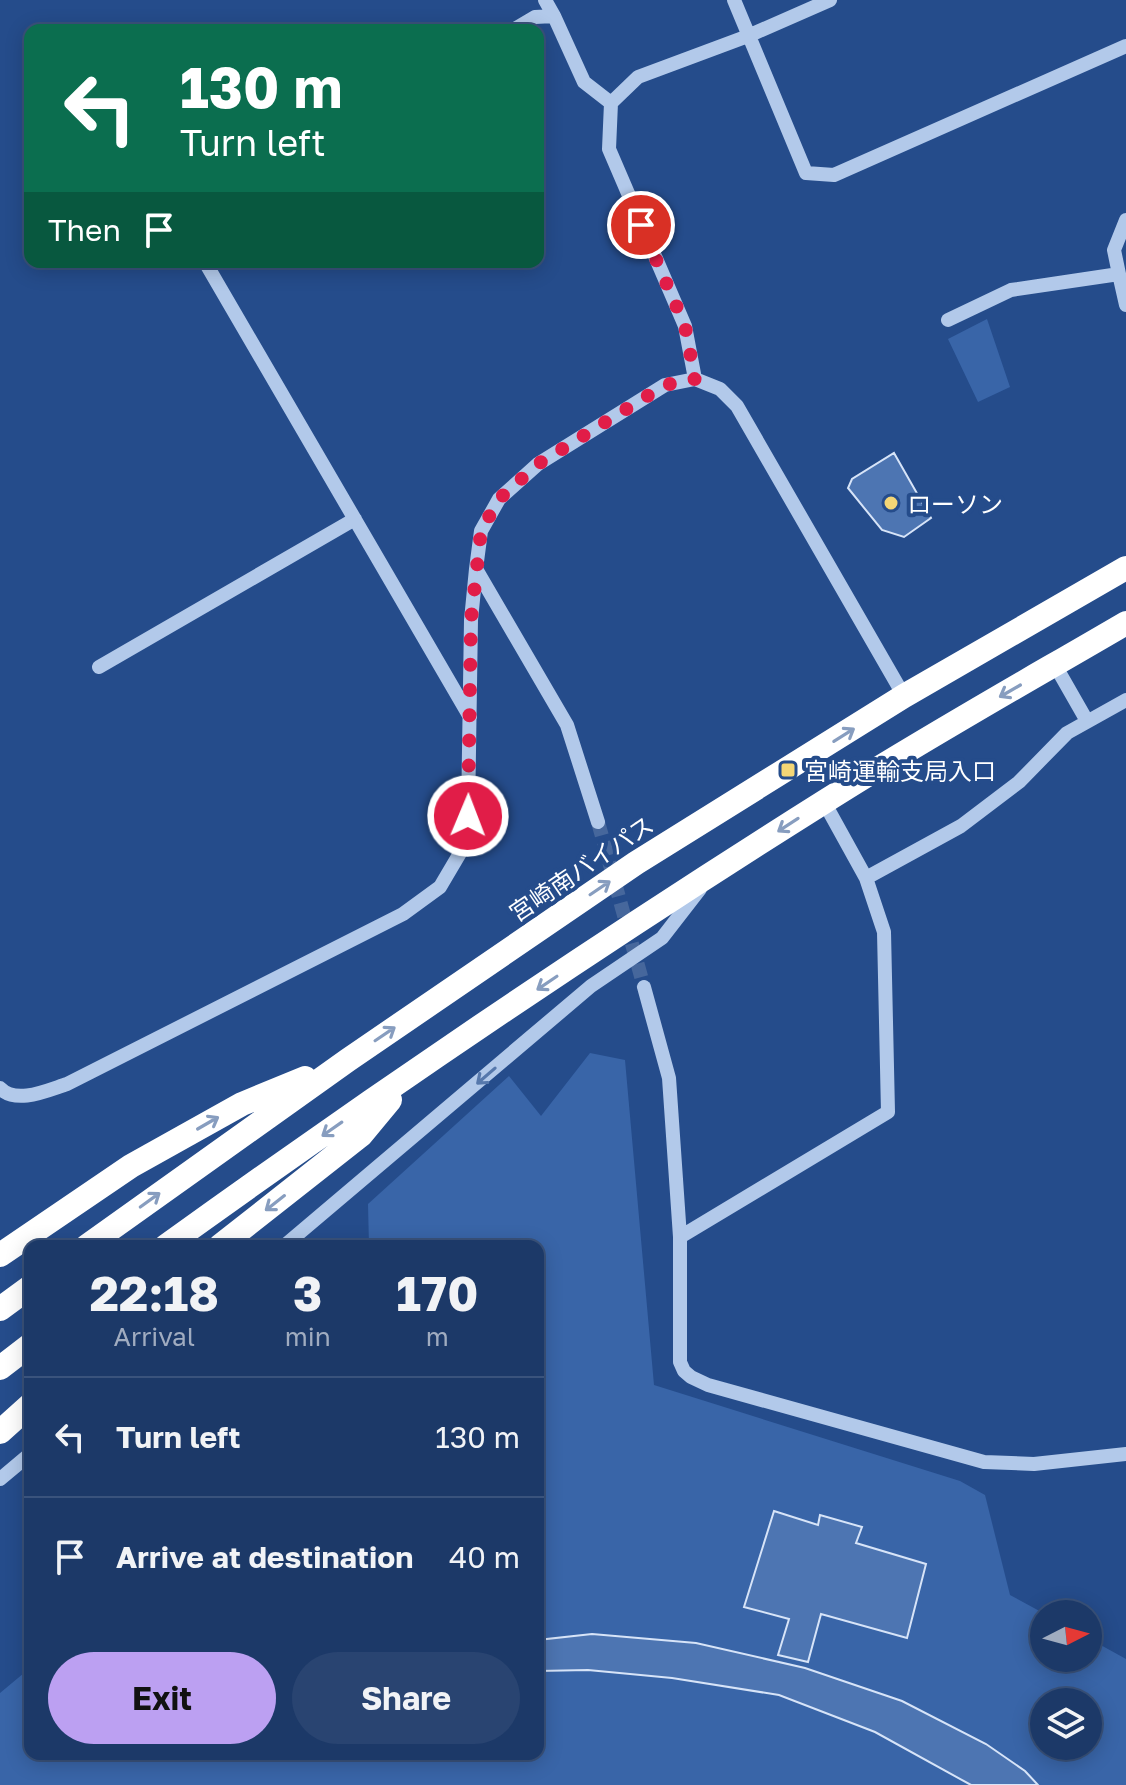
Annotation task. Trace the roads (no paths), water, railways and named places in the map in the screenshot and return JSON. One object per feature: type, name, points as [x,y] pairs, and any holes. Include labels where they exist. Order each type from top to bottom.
[{"type":"highway","name":"宮崎南バイパス","points":[[95,1240],[348,1060],[636,863],[904,696],[1126,568]]},
{"type":"highway","points":[[175,1240],[413,1073],[824,802],[1126,623]]},
{"type":"highway","points":[[0,1255],[131,1166],[242,1104],[348,1060]]},
{"type":"highway","points":[[228,1240],[361,1135],[413,1073]]},
{"type":"highway","points":[[0,1309],[24,1291]]},
{"type":"highway","points":[[0,1368],[24,1350]]},
{"type":"highway","points":[[0,1432],[24,1410]]},
{"type":"street","points":[[545,0],[584,82],[611,103]]},
{"type":"street","points":[[734,0],[806,173],[834,175],[1126,46]]},
{"type":"street","points":[[695,379],[685,326],[609,149],[611,103],[638,77],[748,36],[830,0]]},
{"type":"street","points":[[523,24],[535,17],[554,16]]},
{"type":"street","points":[[1126,220],[1114,250],[1126,305]]},
{"type":"street","points":[[209,268],[470,717]]},
{"type":"street","points":[[948,320],[1011,290],[1119,274]]},
{"type":"street","points":[[1,1094],[21,1097],[67,1084],[403,914],[440,887],[463,848],[468,816],[471,620],[481,531],[499,499],[538,464],[665,385],[695,379],[720,389],[737,406],[904,696]]},
{"type":"street","points":[[99,667],[355,519]]},
{"type":"street","points":[[476,569],[567,725],[598,822]]},
{"type":"street","points":[[1055,665],[1087,721]]},
{"type":"street","points":[[866,878],[961,826],[1019,782],[1067,733],[1126,700]]},
{"type":"street","points":[[680,1237],[888,1112],[884,932],[866,878],[824,802]]},
{"type":"street","points":[[291,1240],[591,986],[662,938],[710,876]]},
{"type":"street","points":[[644,987],[669,1078],[680,1237],[680,1362],[691,1377],[708,1385],[984,1462],[1034,1464],[1126,1454]]},
{"type":"street","points":[[0,1479],[24,1459]]},
{"type":"tunnel","points":[[598,822],[644,987]]},
{"type":"place","name":"ローソン","points":[[891,503]]},
{"type":"place","name":"宮崎運輸支局入口","points":[[788,770]]}]
